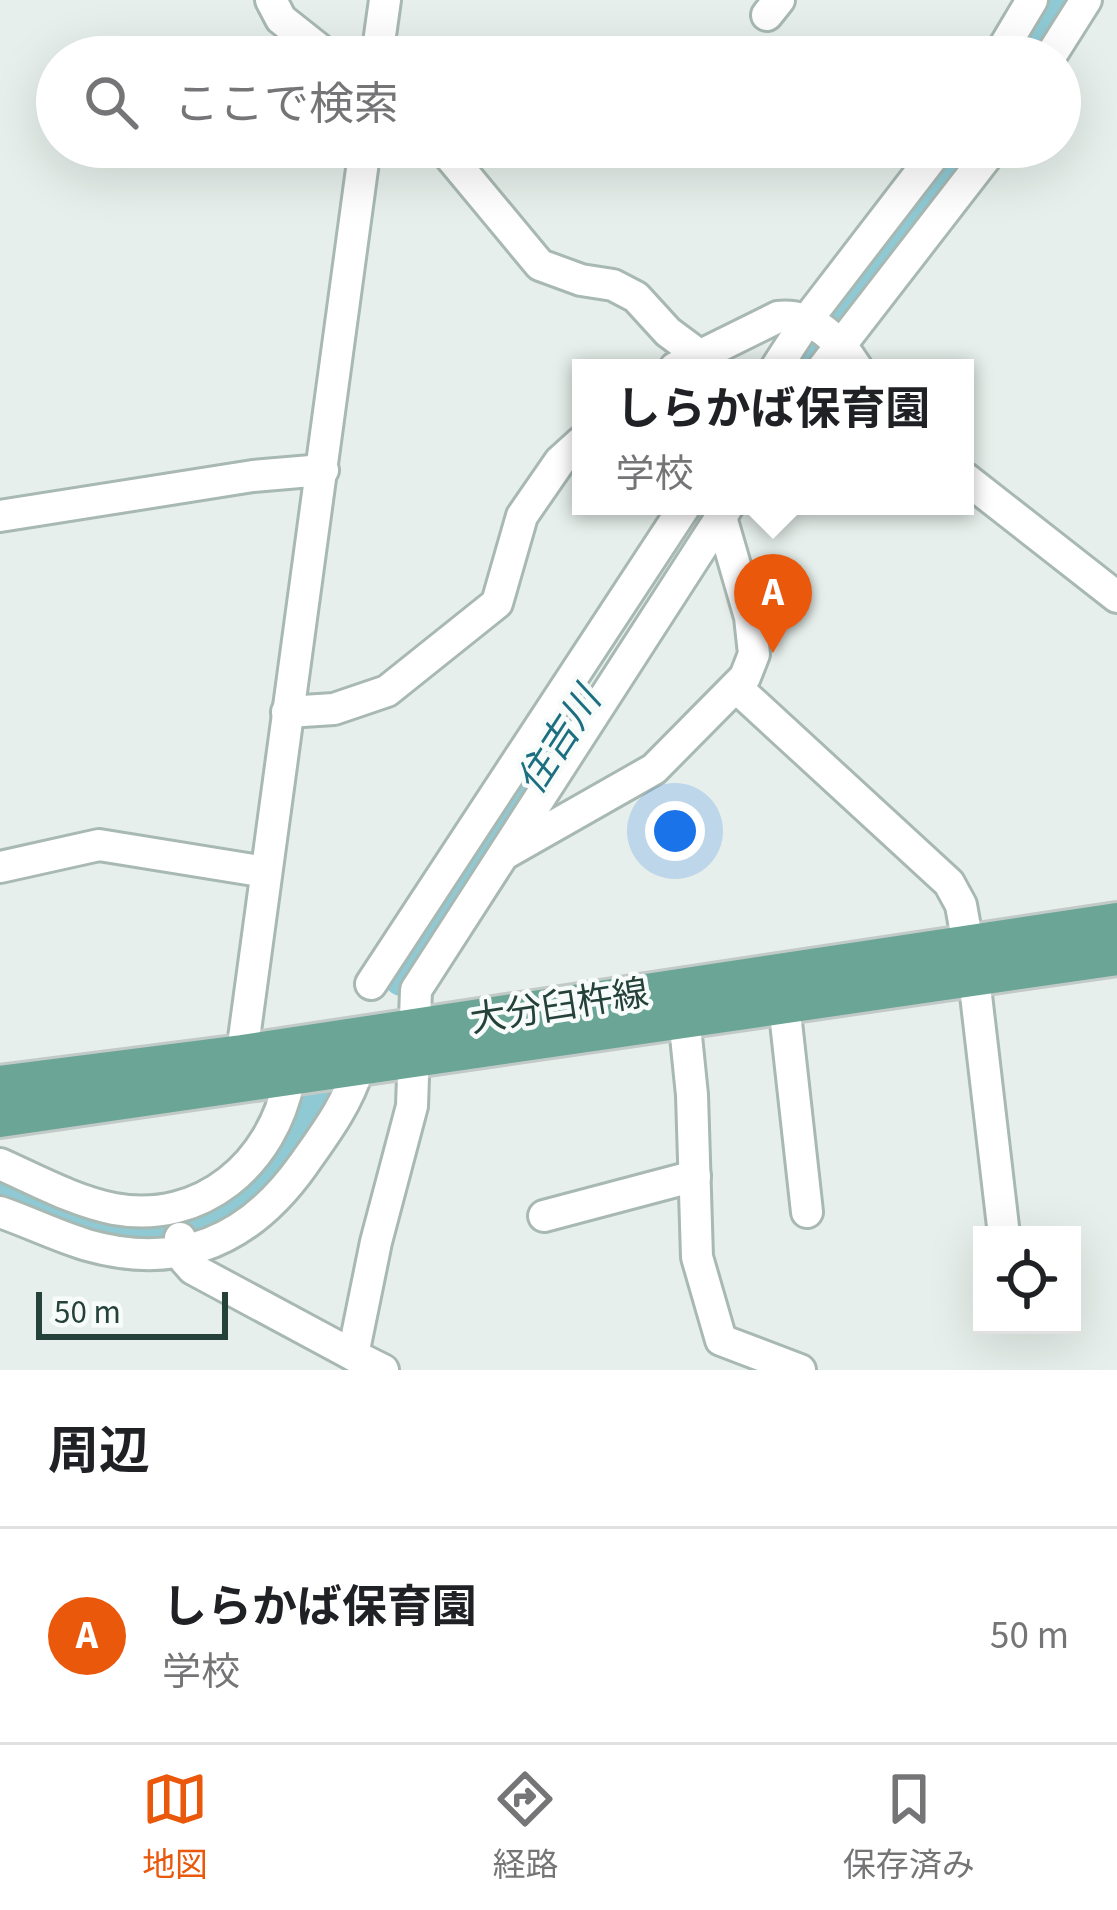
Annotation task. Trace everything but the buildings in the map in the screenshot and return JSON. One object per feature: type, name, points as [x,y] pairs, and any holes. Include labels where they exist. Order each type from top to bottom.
[{"type":"main road","name":"大分臼杵線","points":[[971,961],[1117,921]]},
{"type":"main road","name":"大分臼杵線","points":[[0,1119],[244,1070],[971,961],[1117,956]]},
{"type":"main road","name":"大分臼杵線","points":[[0,1084],[244,1070],[289,1080],[358,1069],[415,1044]]},
{"type":"street","points":[[271,0],[281,19],[302,36]]},
{"type":"street","points":[[380,36],[386,0]]},
{"type":"street","points":[[1011,36],[1032,0]]},
{"type":"street","points":[[1063,36],[1086,0]]},
{"type":"street","points":[[244,1070],[266,872],[362,168]]},
{"type":"street","points":[[459,168],[540,266],[613,285],[636,297],[685,359]]},
{"type":"street","points":[[782,359],[924,168]]},
{"type":"street","points":[[841,359],[979,168]]},
{"type":"street","points":[[693,359],[778,317],[794,315],[807,320],[839,359]]},
{"type":"street","points":[[287,712],[334,709],[387,691],[497,603],[522,516],[572,450]]},
{"type":"street","points":[[0,516],[231,479],[323,470]]},
{"type":"street","points":[[974,485],[1117,597]]},
{"type":"street","points":[[371,984],[679,515]]},
{"type":"street","points":[[353,1355],[376,1242],[412,1106],[416,990],[721,515]]},
{"type":"street","points":[[502,854],[654,769],[737,688],[750,667],[753,642],[725,515]]},
{"type":"street","points":[[737,688],[950,883],[961,905],[1003,1226]]},
{"type":"street","points":[[0,867],[99,845],[266,872]]},
{"type":"street","points":[[782,989],[807,1213]]},
{"type":"street","points":[[683,1004],[697,1257],[721,1340],[800,1370]]},
{"type":"street","points":[[0,1212],[102,1249],[183,1251],[224,1240],[260,1216],[291,1181],[349,1094],[358,1069]]},
{"type":"street","points":[[0,1164],[110,1208],[176,1208],[221,1188],[251,1164],[278,1121],[289,1080]]},
{"type":"street","points":[[544,1216],[695,1176]]},
{"type":"street","points":[[176,1208],[183,1251],[193,1270],[383,1370]]},
{"type":"waterway","name":"住吉川","points":[[1029,36],[1054,0]]},
{"type":"waterway","name":"住吉川","points":[[807,359],[935,173]]},
{"type":"waterway","name":"住吉川","points":[[404,974],[543,768]]},
{"type":"waterway","name":"住吉川","points":[[0,1191],[102,1228],[169,1235],[202,1228],[234,1213],[264,1187],[320,1103]]},
{"type":"place","name":"しらかば保育園","points":[[773,653]]}]
